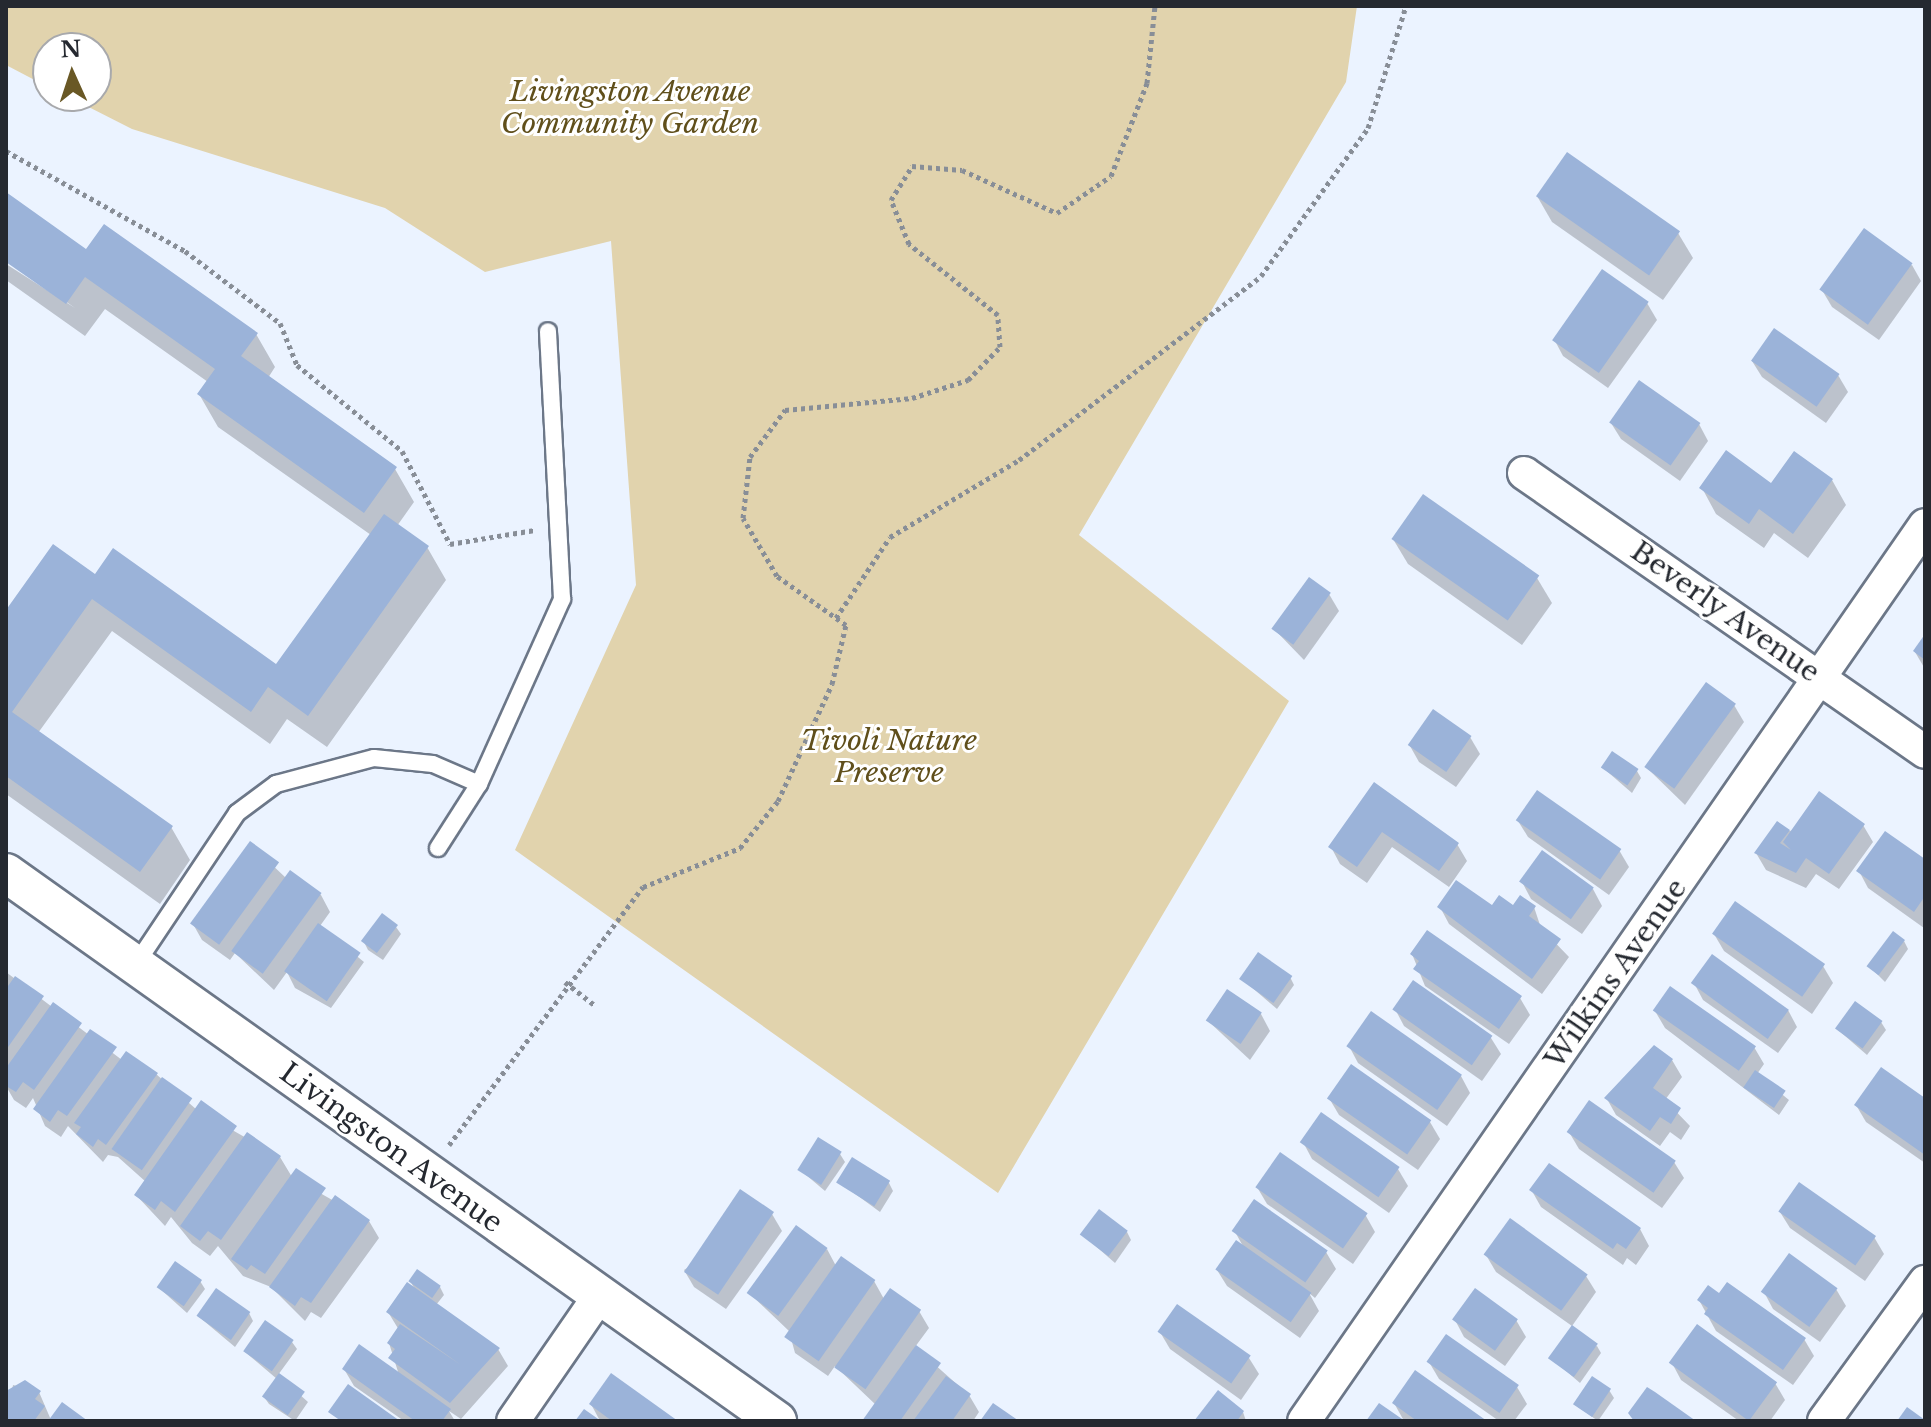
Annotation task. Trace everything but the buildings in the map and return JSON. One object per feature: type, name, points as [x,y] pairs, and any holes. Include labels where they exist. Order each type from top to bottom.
[{"type":"street","name":"Beverly Avenue","points":[[1524,473],[1925,752]]},
{"type":"street","name":"Wilkins Avenue","points":[[1304,1421],[1925,525]]},
{"type":"street","name":"Livingston Avenue","points":[[6,873],[598,1298],[777,1421]]},
{"type":"street","points":[[1824,1421],[1925,1282]]},
{"type":"street","points":[[513,1421],[598,1298]]},
{"type":"lane","points":[[438,848],[479,784],[562,599],[564,525],[548,331]]},
{"type":"lane","points":[[136,964],[237,813],[276,784],[374,758],[433,764],[479,784]]},
{"type":"path","points":[[428,1175],[565,982],[643,887],[740,848],[778,801],[832,684],[846,625],[777,576],[743,518],[750,457],[785,410],[912,398],[968,380],[1000,347],[998,315],[909,244],[891,200],[912,166],[962,170],[1057,213],[1111,176],[1147,83],[1155,6]]},
{"type":"path","points":[[836,618],[890,537],[1019,460],[1261,276],[1368,128],[1406,6]]},
{"type":"path","points":[[6,151],[185,251],[280,323],[297,365],[402,451],[450,544],[564,525]]},
{"type":"path","points":[[565,982],[594,1005]]},
{"type":"green space","name":"Tivoli Nature Preserve","points":[[6,6],[1357,6],[1346,82],[1079,535],[1289,701],[998,1193],[515,850],[636,585],[611,241],[485,272],[385,208],[132,129],[99,112],[112,112],[112,32],[32,32],[32,79],[6,65]]},
{"type":"park label","name":"Livingston Avenue Community Garden","points":[[630,108]]}]
